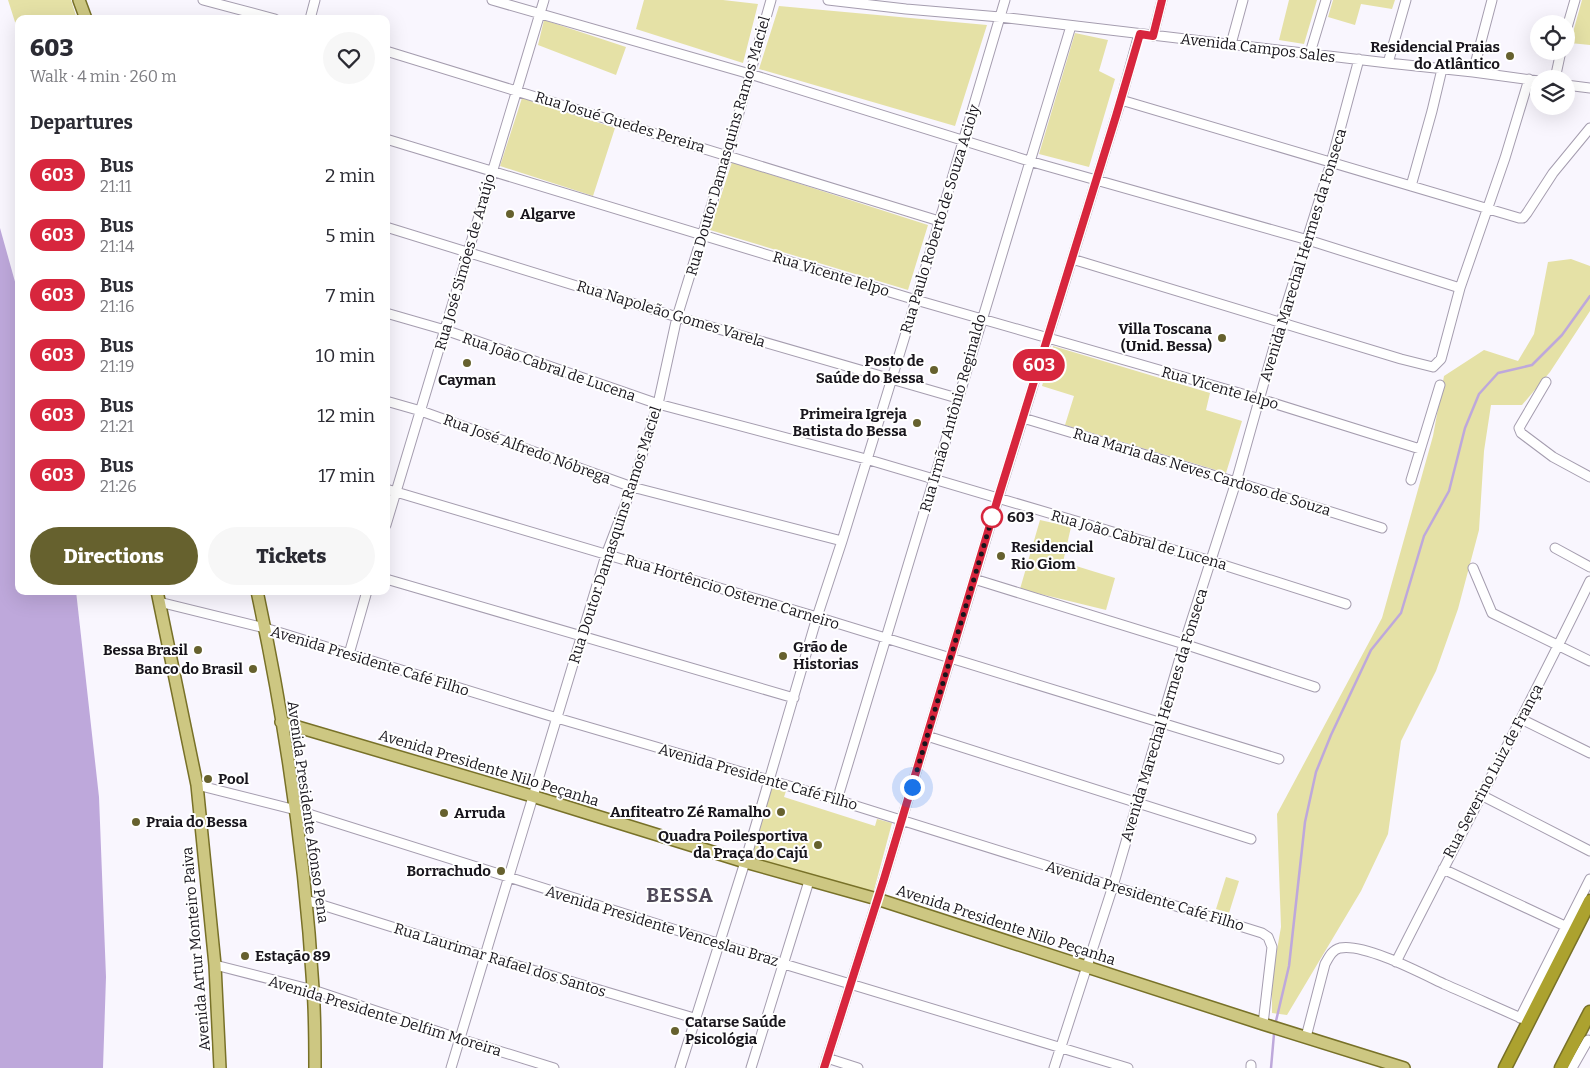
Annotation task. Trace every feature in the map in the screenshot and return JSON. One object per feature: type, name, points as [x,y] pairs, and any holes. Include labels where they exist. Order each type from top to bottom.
[{"type":"highway","points":[[1505,1068],[1524,1019],[1590,901]]},
{"type":"highway","points":[[1561,1068],[1586,1038],[1590,1012]]},
{"type":"main road","points":[[79,0],[85,15]]},
{"type":"main road","name":"Avenida Presidente Afonso Pena","points":[[258,595],[296,810],[313,990],[315,1068]]},
{"type":"main road","name":"Avenida Artur Monteiro Paiva","points":[[158,597],[197,785],[216,965],[220,1068]]},
{"type":"main road","name":"Avenida Presidente Nilo Peçanha","points":[[281,722],[532,796],[745,862],[877,899],[1404,1068]]},
{"type":"street","points":[[203,0],[260,15]]},
{"type":"street","points":[[311,15],[315,0]]},
{"type":"street","points":[[492,0],[750,74],[1096,181],[1308,240],[1460,288]]},
{"type":"street","name":"Rua José Simões de Araújo","points":[[390,512],[422,411],[544,0]]},
{"type":"street","name":"Rua Doutor Damasquins Ramos Maciel","points":[[451,1068],[606,554],[632,487],[658,404],[677,317],[727,155],[771,0]]},
{"type":"street","name":"Avenida Campos Sales","points":[[828,0],[906,9],[1000,16],[1153,36],[1530,79]]},
{"type":"street","name":"Rua Paulo Roberto de Souza Acioly","points":[[680,1068],[694,1018],[770,781],[817,617],[916,300],[1005,0]]},
{"type":"street","points":[[1153,36],[1162,0]]},
{"type":"street","points":[[1231,44],[1243,0]]},
{"type":"street","points":[[1310,53],[1326,0]]},
{"type":"street","points":[[1388,63],[1406,0]]},
{"type":"street","points":[[1474,72],[1492,0]]},
{"type":"street","points":[[1571,15],[1575,0]]},
{"type":"street","name":"Rua Irmão Antônio Reginaldo","points":[[837,800],[981,318],[1071,26]]},
{"type":"street","points":[[824,1068],[902,820],[1140,34]]},
{"type":"street","name":"Rua Josué Guedes Pereira","points":[[390,52],[939,221]]},
{"type":"street","name":"Avenida Marechal Hermes da Fonseca","points":[[1054,1068],[1113,886],[1184,644],[1236,482],[1281,322],[1331,164],[1359,59]]},
{"type":"street","points":[[1411,186],[1442,69]]},
{"type":"street","points":[[1575,86],[1590,88]]},
{"type":"street","points":[[1072,259],[1433,367],[1441,359],[1460,288],[1530,91]]},
{"type":"street","points":[[1121,100],[1331,164],[1519,218],[1523,218],[1527,213],[1553,173],[1590,128]]},
{"type":"street","name":"Rua Vicente Ielpo","points":[[390,140],[916,300],[1260,399],[1420,449]]},
{"type":"street","name":"Rua Napoleão Gomes Varela","points":[[390,227],[677,317],[957,398]]},
{"type":"street","name":"Rua João Cabral de Lucena","points":[[390,314],[445,330],[658,404],[866,459],[1211,561],[1346,604]]},
{"type":"street","points":[[1546,382],[1519,428],[1521,433],[1553,457],[1590,477]]},
{"type":"street","points":[[1411,480],[1440,385]]},
{"type":"street","name":"Rua José Alfredo Nóbrega","points":[[390,402],[422,411],[632,487],[842,541]]},
{"type":"street","name":"Rua Maria das Neves Cardoso de Souza","points":[[1023,418],[1382,528]]},
{"type":"street","name":"Rua Hortêncio Osterne Carneiro","points":[[390,490],[817,617],[1279,759]]},
{"type":"street","points":[[1555,548],[1590,567]]},
{"type":"street","points":[[1473,568],[1492,613],[1590,661]]},
{"type":"street","points":[[974,579],[1184,644],[1314,687]]},
{"type":"street","points":[[390,580],[794,698]]},
{"type":"street","name":"Rua Severino Luiz de França","points":[[1396,962],[1590,581]]},
{"type":"street","points":[[348,654],[366,595]]},
{"type":"street","name":"Avenida Presidente Café Filho","points":[[158,597],[557,718],[837,800],[1262,933],[1268,937],[1272,947],[1263,1024]]},
{"type":"street","points":[[1521,719],[1590,753]]},
{"type":"street","points":[[927,736],[1251,839]]},
{"type":"street","name":"Avenida Presidente Venceslau Braz","points":[[197,785],[296,810],[784,964],[1128,1068]]},
{"type":"street","points":[[1481,795],[1590,851]]},
{"type":"street","points":[[1443,869],[1567,927]]},
{"type":"street","points":[[1306,1037],[1325,964],[1335,950],[1342,948],[1356,948],[1396,962],[1524,1019],[1590,879]]},
{"type":"street","points":[[751,1068],[809,880]]},
{"type":"street","name":"Rua Laurimar Rafael dos Santos","points":[[306,900],[694,1018]]},
{"type":"street","name":"Avenida Presidente Delfim Moreira","points":[[216,965],[313,990],[554,1068]]},
{"type":"street","points":[[1572,1068],[1586,1038]]},
{"type":"street","points":[[827,1058],[858,1068]]},
{"type":"shaded area","points":[[8,0],[71,0],[76,15],[15,15],[15,22]]},
{"type":"shaded area","points":[[644,0],[723,0],[758,4],[743,63],[636,29]]},
{"type":"shaded area","points":[[1289,0],[1317,0],[1304,44],[1279,40]]},
{"type":"shaded area","points":[[1333,0],[1395,0],[1392,9],[1361,4],[1355,25],[1328,17]]},
{"type":"shaded area","points":[[1582,0],[1590,0],[1590,45],[1575,44],[1575,25]]},
{"type":"shaded area","points":[[779,6],[987,25],[955,126],[759,69]]},
{"type":"shaded area","points":[[544,20],[626,47],[616,75],[538,45]]},
{"type":"shaded area","points":[[1075,33],[1108,40],[1099,71],[1115,79],[1089,167],[1039,154]]},
{"type":"shaded area","points":[[522,98],[615,128],[593,196],[500,166]]},
{"type":"shaded area","points":[[732,162],[928,225],[908,290],[710,230]]},
{"type":"shaded area","points":[[0,228],[15,282],[15,595],[76,595],[99,797],[106,977],[103,1068],[0,1068]]},
{"type":"shaded area","points":[[1571,259],[1590,266],[1590,311],[1550,372],[1522,405],[1491,405],[1484,451],[1479,530],[1458,609],[1436,671],[1401,741],[1388,834],[1361,891],[1287,1015],[1272,1013],[1272,978],[1281,927],[1277,814],[1382,618],[1433,436],[1444,376],[1484,350],[1518,361],[1534,334],[1548,262]]},
{"type":"shaded area","points":[[1053,346],[1210,393],[1206,410],[1242,421],[1226,473],[1065,425],[1074,396],[1042,386]]},
{"type":"shaded area","points":[[1040,520],[1071,527],[1063,562],[1115,578],[1106,610],[1020,589]]},
{"type":"shaded area","points":[[771,787],[786,791],[784,797],[875,826],[877,819],[892,823],[873,894],[749,857]]},
{"type":"shaded area","points":[[1226,877],[1239,881],[1229,913],[1216,909]]},
{"type":"waterway","points":[[1276,1021],[1289,966],[1305,822],[1316,772],[1331,735],[1371,650],[1401,613],[1424,536],[1449,491],[1465,428],[1479,394],[1498,373],[1532,365],[1562,335],[1590,296]]},
{"type":"waterway","points":[[1271,1068],[1274,1034]]},
{"type":"bus line","name":"603","points":[[824,1068],[884,879],[1140,34],[1153,36],[1162,0]]},
{"type":"place","name":"Residencial Praias do Atlântico","points":[[1510,56]]},
{"type":"place","name":"Algarve","points":[[510,214]]},
{"type":"place","name":"Villa Toscana (Unid. Bessa)","points":[[1222,338]]},
{"type":"place","name":"Cayman","points":[[467,363]]},
{"type":"place","name":"Posto de Saúde do Bessa","points":[[934,370]]},
{"type":"place","name":"Primeira Igreja Batista do Bessa","points":[[917,423]]},
{"type":"place","name":"603","points":[[992,517]]},
{"type":"place","name":"Residencial Rio Giom","points":[[1001,556]]},
{"type":"place","name":"Bessa Brasil","points":[[198,650]]},
{"type":"place","name":"Grão de Historias","points":[[783,656]]},
{"type":"place","name":"Banco do Brasil","points":[[253,669]]},
{"type":"place","name":"Pool","points":[[208,779]]},
{"type":"place","name":"Anfiteatro Zé Ramalho","points":[[781,812]]},
{"type":"place","name":"Arruda","points":[[444,813]]},
{"type":"place","name":"Praia do Bessa","points":[[136,822]]},
{"type":"place","name":"Quadra Poilesportiva da Praça do Cajú","points":[[818,845]]},
{"type":"place","name":"Borrachudo","points":[[501,871]]},
{"type":"place","name":"Estação 89","points":[[245,956]]},
{"type":"place","name":"Catarse Saúde Psicológia","points":[[675,1031]]},
{"type":"district","name":"BESSA","points":[[680,895]]},
{"type":"route","points":[[912,787],[993,515],[992,517]]}]
